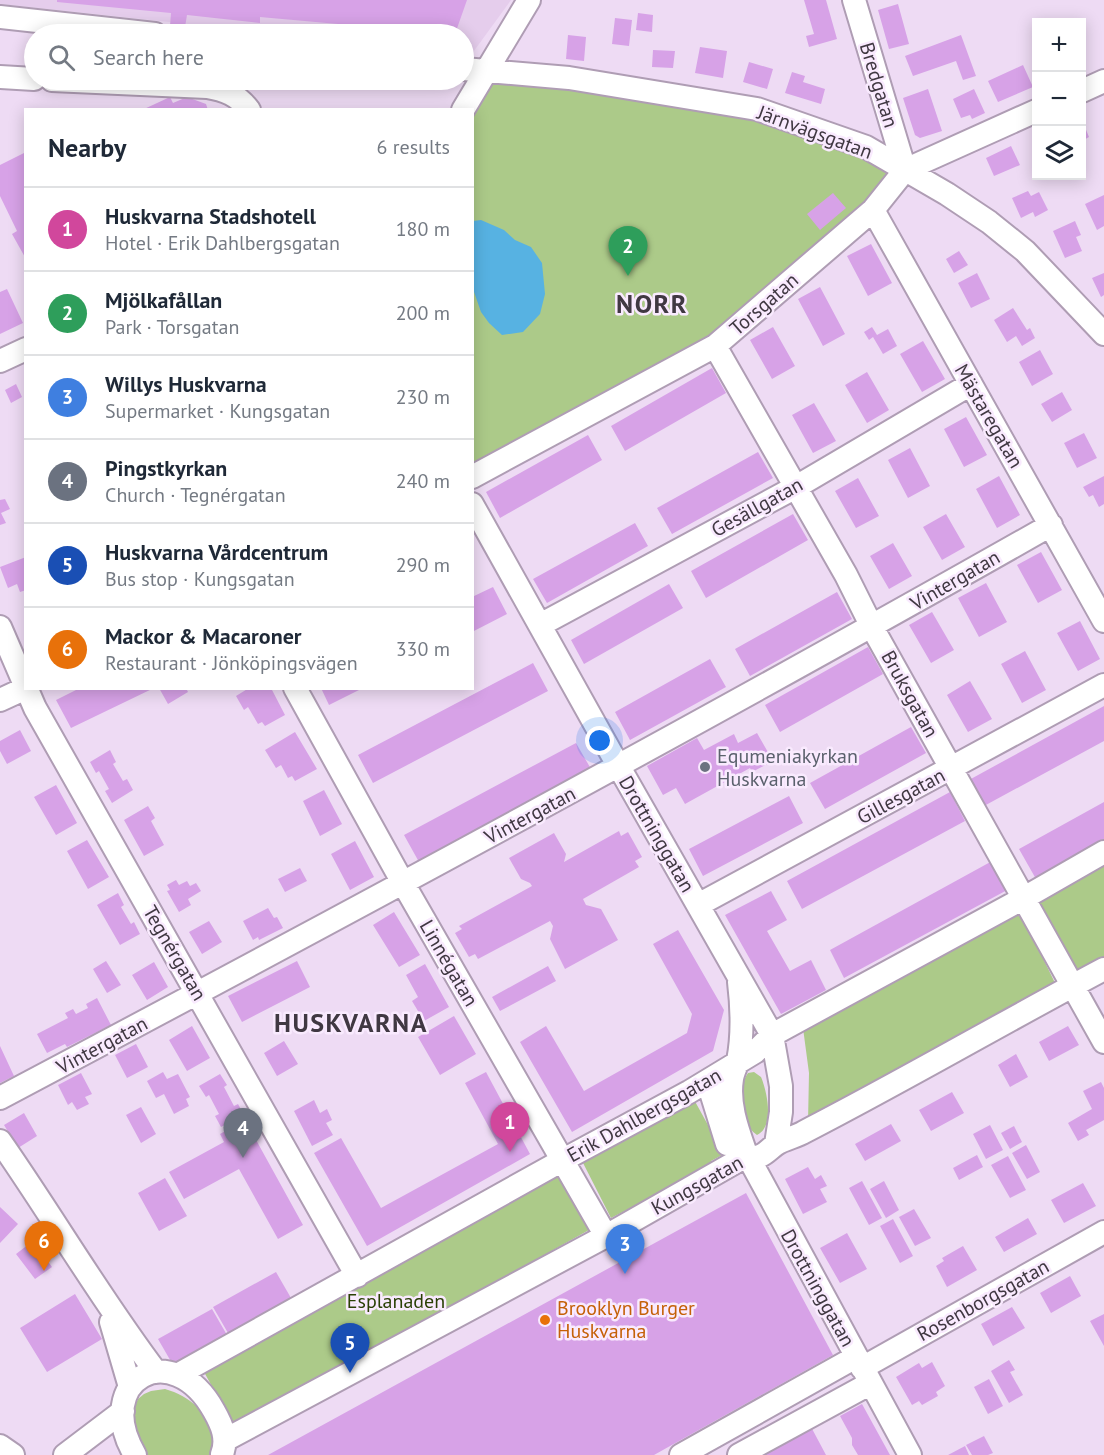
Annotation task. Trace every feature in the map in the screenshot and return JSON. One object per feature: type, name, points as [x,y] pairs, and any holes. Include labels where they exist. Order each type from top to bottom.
[{"type":"street","points":[[475,70],[529,0]]},
{"type":"street","name":"Bredgatan","points":[[854,0],[905,170]]},
{"type":"street","points":[[0,17],[64,24]]},
{"type":"street","name":"Järnvägsgatan","points":[[475,70],[569,78],[757,109],[866,147],[981,216],[1025,251],[1104,334]]},
{"type":"street","points":[[0,77],[24,78]]},
{"type":"street","points":[[1086,89],[1104,81]]},
{"type":"street","points":[[224,90],[234,94],[247,108]]},
{"type":"street","points":[[465,108],[470,90]]},
{"type":"street","name":"Torsgatan","points":[[474,476],[715,346],[873,210],[905,170],[1032,113]]},
{"type":"street","name":"Mästaregatan","points":[[873,210],[1104,621]]},
{"type":"street","name":"Bruksgatan","points":[[715,346],[796,487],[1104,1042]]},
{"type":"street","points":[[0,361],[24,350]]},
{"type":"street","name":"Gesällgatan","points":[[540,625],[796,487],[971,384]]},
{"type":"street","name":"Drottninggatan","points":[[474,508],[772,1035],[780,1076],[781,1112],[764,1150],[759,1178],[910,1455]]},
{"type":"street","name":"Vintergatan","points":[[2,1097],[199,994],[619,767],[1051,525]]},
{"type":"street","name":"Tegnérgatan","points":[[0,627],[24,684]]},
{"type":"street","name":"Gillesgatan","points":[[698,905],[1104,685]]},
{"type":"street","points":[[0,700],[24,690]]},
{"type":"street","name":"Tegnérgatan","points":[[27,690],[357,1276]]},
{"type":"street","name":"Linnégatan","points":[[296,690],[403,883],[606,1236]]},
{"type":"street","name":"Erik Dahlbergsgatan","points":[[179,1374],[689,1092],[746,1057],[772,1035],[1104,852]]},
{"type":"street","name":"Kungsgatan","points":[[224,1448],[606,1236],[764,1150],[843,1112],[1104,969]]},
{"type":"street","name":"Drottninggatan","points":[[738,975],[746,1057],[732,1079],[736,1125],[764,1150]]},
{"type":"street","points":[[746,1057],[769,1056],[776,1061]]},
{"type":"street","points":[[710,1089],[730,1154],[717,1161]]},
{"type":"street","points":[[0,1141],[124,1330],[156,1372]]},
{"type":"street","name":"Rosenborgsgatan","points":[[681,1455],[727,1430],[863,1370],[1104,1232]]},
{"type":"street","points":[[99,1289],[130,1387]]},
{"type":"street","points":[[727,1430],[740,1455],[863,1370]]},
{"type":"street","points":[[135,1455],[123,1424],[125,1394],[142,1377],[156,1372],[179,1374],[193,1385],[212,1407],[219,1420],[224,1448]]},
{"type":"street","points":[[65,1455],[123,1410]]},
{"type":"street","points":[[0,1446],[13,1455]]},
{"type":"shaded area","points":[[0,0],[511,0],[474,51],[474,24],[189,24],[0,4]]},
{"type":"green space","points":[[487,80],[569,87],[748,116],[851,152],[888,174],[857,212],[708,341],[474,467],[473,108]]},
{"type":"green space","points":[[1104,863],[1104,957],[1076,974],[1036,899]]},
{"type":"green space","points":[[1020,911],[1055,983],[808,1122],[809,1073],[803,1028]]},
{"type":"green space","points":[[754,1072],[761,1077],[768,1108],[766,1125],[757,1135],[746,1122],[741,1096],[744,1080],[748,1073]]},
{"type":"green space","points":[[692,1096],[724,1154],[711,1161],[714,1165],[611,1218],[581,1159]]},
{"type":"green space","name":"Esplanaden","points":[[557,1174],[589,1230],[235,1428],[204,1372]]},
{"type":"green space","points":[[165,1389],[186,1398],[203,1413],[212,1432],[213,1443],[210,1455],[148,1455],[137,1443],[132,1413],[138,1399],[151,1391]]},
{"type":"water","points":[[481,220],[504,230],[515,240],[531,247],[542,263],[545,294],[540,314],[523,332],[502,335],[481,312],[474,292],[474,221]]},
{"type":"building","points":[[57,0],[467,0],[459,24],[338,24],[260,17],[260,23],[187,15],[186,24],[170,24],[171,13],[57,2]]},
{"type":"building","points":[[804,0],[826,0],[837,39],[809,47],[806,36],[814,34]]},
{"type":"building","points":[[898,4],[909,44],[889,49],[878,10]]},
{"type":"building","points":[[638,13],[653,15],[652,32],[636,30]]},
{"type":"building","points":[[615,18],[632,20],[629,46],[612,44]]},
{"type":"building","points":[[568,35],[586,37],[584,61],[566,59]]},
{"type":"building","points":[[961,35],[976,76],[963,80],[956,61],[913,76],[905,56]]},
{"type":"building","points":[[700,47],[727,51],[723,78],[695,73]]},
{"type":"building","points":[[653,50],[675,51],[673,68],[652,67]]},
{"type":"building","points":[[749,62],[773,69],[767,89],[743,82]]},
{"type":"building","points":[[1023,65],[1032,87],[998,102],[988,81]]},
{"type":"building","points":[[792,72],[805,76],[803,82],[825,89],[821,104],[785,93]]},
{"type":"building","points":[[928,89],[942,131],[920,138],[915,135],[903,98]]},
{"type":"building","points":[[974,89],[985,113],[972,119],[970,115],[961,118],[953,99]]},
{"type":"building","points":[[170,97],[173,103],[187,97],[206,104],[207,108],[146,108]]},
{"type":"building","points":[[1011,146],[1020,165],[994,176],[986,158]]},
{"type":"building","points":[[24,153],[24,255],[12,234],[17,231],[0,196],[0,165]]},
{"type":"building","points":[[1028,191],[1031,196],[1039,192],[1048,210],[1035,217],[1033,212],[1021,218],[1012,198]]},
{"type":"building","points":[[833,193],[846,208],[820,230],[807,214]]},
{"type":"building","points":[[1104,195],[1104,226],[1097,230],[1085,204]]},
{"type":"building","points":[[1075,221],[1081,235],[1076,237],[1082,251],[1065,258],[1053,231]]},
{"type":"building","points":[[871,244],[892,283],[868,296],[847,256]]},
{"type":"building","points":[[959,251],[968,265],[954,273],[946,259]]},
{"type":"building","points":[[977,273],[990,299],[971,308],[958,283]]},
{"type":"building","points":[[1104,273],[1104,295],[1101,297],[1092,278]]},
{"type":"building","points":[[820,287],[845,334],[823,346],[798,299]]},
{"type":"building","points":[[7,289],[23,323],[0,334],[0,292]]},
{"type":"building","points":[[1013,308],[1027,330],[1030,328],[1035,338],[1022,346],[1016,336],[1007,342],[994,320]]},
{"type":"building","points":[[773,327],[795,366],[772,379],[750,340]]},
{"type":"building","points":[[872,327],[877,335],[888,329],[897,346],[883,354],[873,337],[869,340],[864,332]]},
{"type":"building","points":[[923,341],[945,379],[922,392],[900,354]]},
{"type":"building","points":[[1040,350],[1053,374],[1032,386],[1019,362]]},
{"type":"building","points":[[712,368],[726,393],[625,451],[611,426]]},
{"type":"building","points":[[867,372],[889,410],[867,423],[845,385]]},
{"type":"building","points":[[16,384],[22,397],[11,403],[5,390]]},
{"type":"building","points":[[1062,392],[1072,410],[1052,422],[1041,404]]},
{"type":"building","points":[[814,403],[836,441],[813,453],[792,415]]},
{"type":"building","points":[[966,417],[987,455],[964,467],[944,429]]},
{"type":"building","points":[[1084,433],[1097,458],[1077,468],[1064,443]]},
{"type":"building","points":[[588,435],[602,460],[500,518],[486,492]]},
{"type":"building","points":[[910,448],[930,486],[908,498],[888,460]]},
{"type":"building","points":[[758,452],[773,478],[672,534],[657,508]]},
{"type":"building","points":[[999,476],[1020,515],[997,528],[976,489]]},
{"type":"building","points":[[1104,476],[1104,504],[1099,507],[1093,495],[1089,497],[1083,487]]},
{"type":"building","points":[[858,478],[879,516],[856,528],[835,491]]},
{"type":"building","points":[[5,499],[10,509],[1,513],[6,523],[0,525],[0,500]]},
{"type":"building","points":[[793,514],[808,540],[706,598],[691,571]]},
{"type":"building","points":[[946,514],[965,547],[942,560],[923,527]]},
{"type":"building","points":[[635,523],[648,546],[547,603],[533,579]]},
{"type":"building","points":[[893,543],[912,576],[889,589],[870,556]]},
{"type":"building","points":[[1041,552],[1062,590],[1038,603],[1017,565]]},
{"type":"building","points":[[24,558],[24,591],[20,592],[17,584],[8,588],[0,567]]},
{"type":"building","points":[[986,583],[1007,622],[979,637],[958,598]]},
{"type":"building","points":[[669,584],[683,608],[584,664],[571,640]]},
{"type":"building","points":[[493,587],[507,614],[474,631],[474,596]]},
{"type":"building","points":[[837,592],[852,619],[750,676],[735,649]]},
{"type":"building","points":[[932,612],[954,650],[931,663],[909,625]]},
{"type":"building","points":[[1080,621],[1100,659],[1078,671],[1057,633]]},
{"type":"building","points":[[868,647],[883,674],[780,732],[765,705]]},
{"type":"building","points":[[1025,651],[1046,690],[1022,703],[1001,664]]},
{"type":"building","points":[[710,659],[726,687],[630,740],[615,712]]},
{"type":"building","points":[[533,663],[548,691],[373,783],[358,755]]},
{"type":"building","points":[[970,681],[992,719],[968,732],[947,695]]},
{"type":"building","points":[[76,690],[150,690],[71,728],[56,700]]},
{"type":"building","points":[[160,690],[187,690],[188,692],[168,704]]},
{"type":"building","points":[[246,690],[272,690],[285,715],[265,726],[262,722],[258,724],[248,707],[244,710],[236,696]]},
{"type":"building","points":[[322,690],[359,690],[329,705]]},
{"type":"building","points":[[1104,706],[1104,741],[984,806],[969,780]]},
{"type":"building","points":[[911,727],[926,753],[825,809],[810,783]]},
{"type":"building","points":[[20,730],[31,751],[7,764],[0,751],[0,741]]},
{"type":"building","points":[[295,732],[317,769],[295,781],[292,776],[288,778],[281,765],[276,768],[265,750]]},
{"type":"building","name":"Equmeniakyrkan Huskvarna","points":[[757,733],[773,761],[752,772],[750,768],[685,804],[676,788],[663,795],[647,766],[697,738],[704,750],[734,734],[738,743]]},
{"type":"building","points":[[576,743],[591,769],[419,862],[404,835]]},
{"type":"building","points":[[110,750],[116,762],[113,764],[123,781],[127,779],[133,790],[112,803],[105,791],[109,789],[99,771],[96,773],[90,762]]},
{"type":"building","points":[[56,785],[77,823],[56,835],[34,797]]},
{"type":"building","points":[[324,790],[342,824],[320,836],[303,801]]},
{"type":"building","points":[[950,792],[965,821],[802,909],[787,881]]},
{"type":"building","points":[[789,796],[803,823],[703,876],[689,849]]},
{"type":"building","points":[[1104,802],[1104,841],[1036,879],[1019,849]]},
{"type":"building","points":[[148,806],[155,818],[151,821],[164,845],[144,856],[124,820]]},
{"type":"building","points":[[619,831],[621,836],[628,832],[642,857],[635,861],[639,867],[583,899],[586,905],[601,909],[618,940],[565,969],[550,939],[553,926],[550,921],[478,959],[475,954],[469,957],[455,933],[462,929],[459,926],[532,886],[521,879],[509,858],[554,833],[566,854],[564,862]]},
{"type":"building","points":[[87,840],[109,877],[88,889],[67,851]]},
{"type":"building","points":[[355,841],[374,877],[350,890],[331,854]]},
{"type":"building","points":[[994,860],[1009,889],[844,978],[830,950]]},
{"type":"building","points":[[300,868],[307,881],[285,892],[278,879]]},
{"type":"building","points":[[176,880],[179,885],[187,881],[190,886],[196,883],[201,891],[188,899],[191,905],[179,912],[167,891],[170,890],[167,885]]},
{"type":"building","points":[[771,891],[787,920],[767,931],[790,971],[811,960],[826,990],[781,1014],[725,915]]},
{"type":"building","points":[[118,893],[124,905],[121,907],[131,924],[134,922],[140,934],[120,945],[97,905]]},
{"type":"building","points":[[268,908],[283,928],[259,940],[258,937],[253,940],[243,921]]},
{"type":"building","points":[[394,912],[420,955],[399,967],[373,925]]},
{"type":"building","points":[[209,921],[222,942],[202,954],[189,932]]},
{"type":"building","points":[[678,930],[724,1010],[713,1051],[572,1132],[520,1042],[546,1026],[584,1091],[687,1033],[692,1014],[653,944]]},
{"type":"building","points":[[106,961],[121,985],[107,993],[93,969]]},
{"type":"building","points":[[297,961],[310,987],[242,1022],[228,996]]},
{"type":"building","points":[[154,962],[168,987],[147,1000],[132,975]]},
{"type":"building","points":[[425,964],[449,1007],[424,1021],[412,1001],[418,997],[406,975]]},
{"type":"building","points":[[548,966],[556,981],[500,1011],[492,997]]},
{"type":"building","points":[[97,998],[111,1025],[67,1047],[65,1044],[47,1053],[37,1034],[68,1018],[65,1013],[73,1009],[76,1014],[88,1008],[86,1004]]},
{"type":"building","points":[[454,1016],[476,1054],[440,1075],[418,1037]]},
{"type":"building","points":[[192,1026],[210,1058],[187,1071],[169,1040]]},
{"type":"building","points":[[1068,1026],[1079,1045],[1049,1061],[1039,1042]]},
{"type":"building","points":[[284,1041],[298,1064],[277,1076],[264,1053]]},
{"type":"building","points":[[136,1044],[148,1067],[127,1078],[115,1055]]},
{"type":"building","points":[[0,1046],[14,1076],[0,1083]]},
{"type":"building","points":[[1016,1054],[1028,1077],[1010,1087],[998,1065]]},
{"type":"building","points":[[163,1072],[167,1079],[178,1074],[190,1097],[186,1099],[189,1106],[174,1114],[164,1094],[156,1098],[147,1081]]},
{"type":"building","points":[[486,1072],[530,1154],[367,1246],[314,1153],[341,1138],[381,1208],[498,1144],[465,1083]]},
{"type":"building","points":[[81,1073],[92,1094],[85,1097],[89,1104],[77,1110],[72,1102],[68,1105],[58,1085]]},
{"type":"building","points":[[220,1074],[227,1085],[224,1087],[234,1106],[238,1104],[244,1115],[221,1127],[215,1116],[219,1114],[209,1095],[206,1097],[199,1086]]},
{"type":"building","points":[[1101,1082],[1104,1088],[1104,1120],[1086,1130],[1089,1135],[1078,1141],[1068,1123],[1092,1109],[1083,1091]]},
{"type":"building","points":[[952,1092],[964,1113],[931,1131],[919,1110]]},
{"type":"building","points":[[314,1100],[320,1113],[327,1109],[332,1120],[326,1123],[333,1135],[312,1146],[294,1111]]},
{"type":"building","points":[[141,1107],[156,1134],[141,1143],[126,1115]]},
{"type":"building","points":[[24,1113],[37,1136],[18,1148],[4,1125]]},
{"type":"building","points":[[245,1120],[303,1225],[278,1239],[239,1169],[184,1199],[169,1172],[224,1142],[220,1134]]},
{"type":"building","points":[[891,1124],[901,1141],[865,1161],[855,1144]]},
{"type":"building","points":[[990,1125],[1003,1150],[986,1159],[973,1134]]},
{"type":"building","points":[[1014,1126],[1022,1142],[1010,1149],[1001,1133]]},
{"type":"building","points":[[1026,1145],[1040,1172],[1027,1179],[1012,1153]]},
{"type":"building","points":[[977,1155],[983,1167],[959,1180],[953,1168]]},
{"type":"building","points":[[1008,1156],[1026,1190],[1010,1198],[991,1165]]},
{"type":"building","points":[[808,1167],[815,1179],[821,1175],[827,1186],[820,1189],[827,1202],[803,1214],[785,1179]]},
{"type":"building","points":[[165,1178],[187,1216],[159,1231],[138,1193]]},
{"type":"building","points":[[862,1181],[882,1218],[869,1225],[849,1188]]},
{"type":"building","points":[[884,1181],[899,1210],[886,1218],[870,1189]]},
{"type":"building","points":[[1083,1183],[1096,1206],[1064,1223],[1051,1200]]},
{"type":"building","points":[[746,1193],[833,1355],[654,1455],[268,1455]]},
{"type":"building","points":[[0,1207],[18,1224],[0,1243]]},
{"type":"building","points":[[914,1209],[931,1238],[915,1246],[899,1217]]},
{"type":"building","points":[[1028,1218],[1037,1234],[1004,1252],[995,1237]]},
{"type":"building","points":[[893,1219],[913,1256],[900,1263],[880,1226]]},
{"type":"building","points":[[847,1233],[867,1269],[840,1283],[820,1248]]},
{"type":"building","points":[[33,1241],[52,1267],[35,1279],[16,1254]]},
{"type":"building","points":[[963,1246],[977,1270],[947,1287],[936,1266],[944,1261],[942,1258]]},
{"type":"building","points":[[276,1272],[291,1298],[228,1333],[213,1307]]},
{"type":"building","points":[[1070,1276],[1081,1296],[1051,1313],[1040,1293]]},
{"type":"building","points":[[75,1294],[102,1339],[47,1372],[20,1328]]},
{"type":"building","points":[[1012,1307],[1025,1328],[993,1346],[981,1324]]},
{"type":"building","points":[[212,1309],[227,1335],[173,1365],[158,1339]]},
{"type":"building","points":[[1104,1314],[1104,1346],[1090,1321]]},
{"type":"building","points":[[1009,1360],[1015,1370],[1010,1372],[1023,1395],[1009,1403],[991,1371]]},
{"type":"building","points":[[932,1362],[945,1386],[936,1392],[938,1396],[922,1405],[919,1401],[912,1405],[896,1377],[919,1363],[922,1368]]},
{"type":"building","points":[[989,1379],[1003,1406],[988,1414],[974,1387]]},
{"type":"building","points":[[862,1404],[890,1455],[858,1455],[852,1445],[852,1438],[840,1416]]},
{"type":"building","points":[[810,1425],[826,1455],[756,1455]]},
{"type":"building","points":[[984,1436],[993,1453],[972,1455],[966,1445]]},
{"type":"building","points":[[965,1446],[969,1455],[948,1455]]},
{"type":"place","name":"Mjölkafållan","points":[[628,276]]},
{"type":"place","name":"Equmeniakyrkan Huskvarna","points":[[705,767]]},
{"type":"place","name":"Huskvarna Stadshotell","points":[[510,1152]]},
{"type":"place","name":"Pingstkyrkan","points":[[243,1158]]},
{"type":"place","name":"Mackor & Macaroner","points":[[44,1271]]},
{"type":"place","name":"Willys Huskvarna","points":[[625,1274]]},
{"type":"place","name":"Brooklyn Burger Huskvarna","points":[[545,1320]]},
{"type":"place","name":"Huskvarna Vårdcentrum","points":[[350,1373]]},
{"type":"district","name":"NORR","points":[[652,303]]},
{"type":"district","name":"HUSKVARNA","points":[[351,1022]]}]
